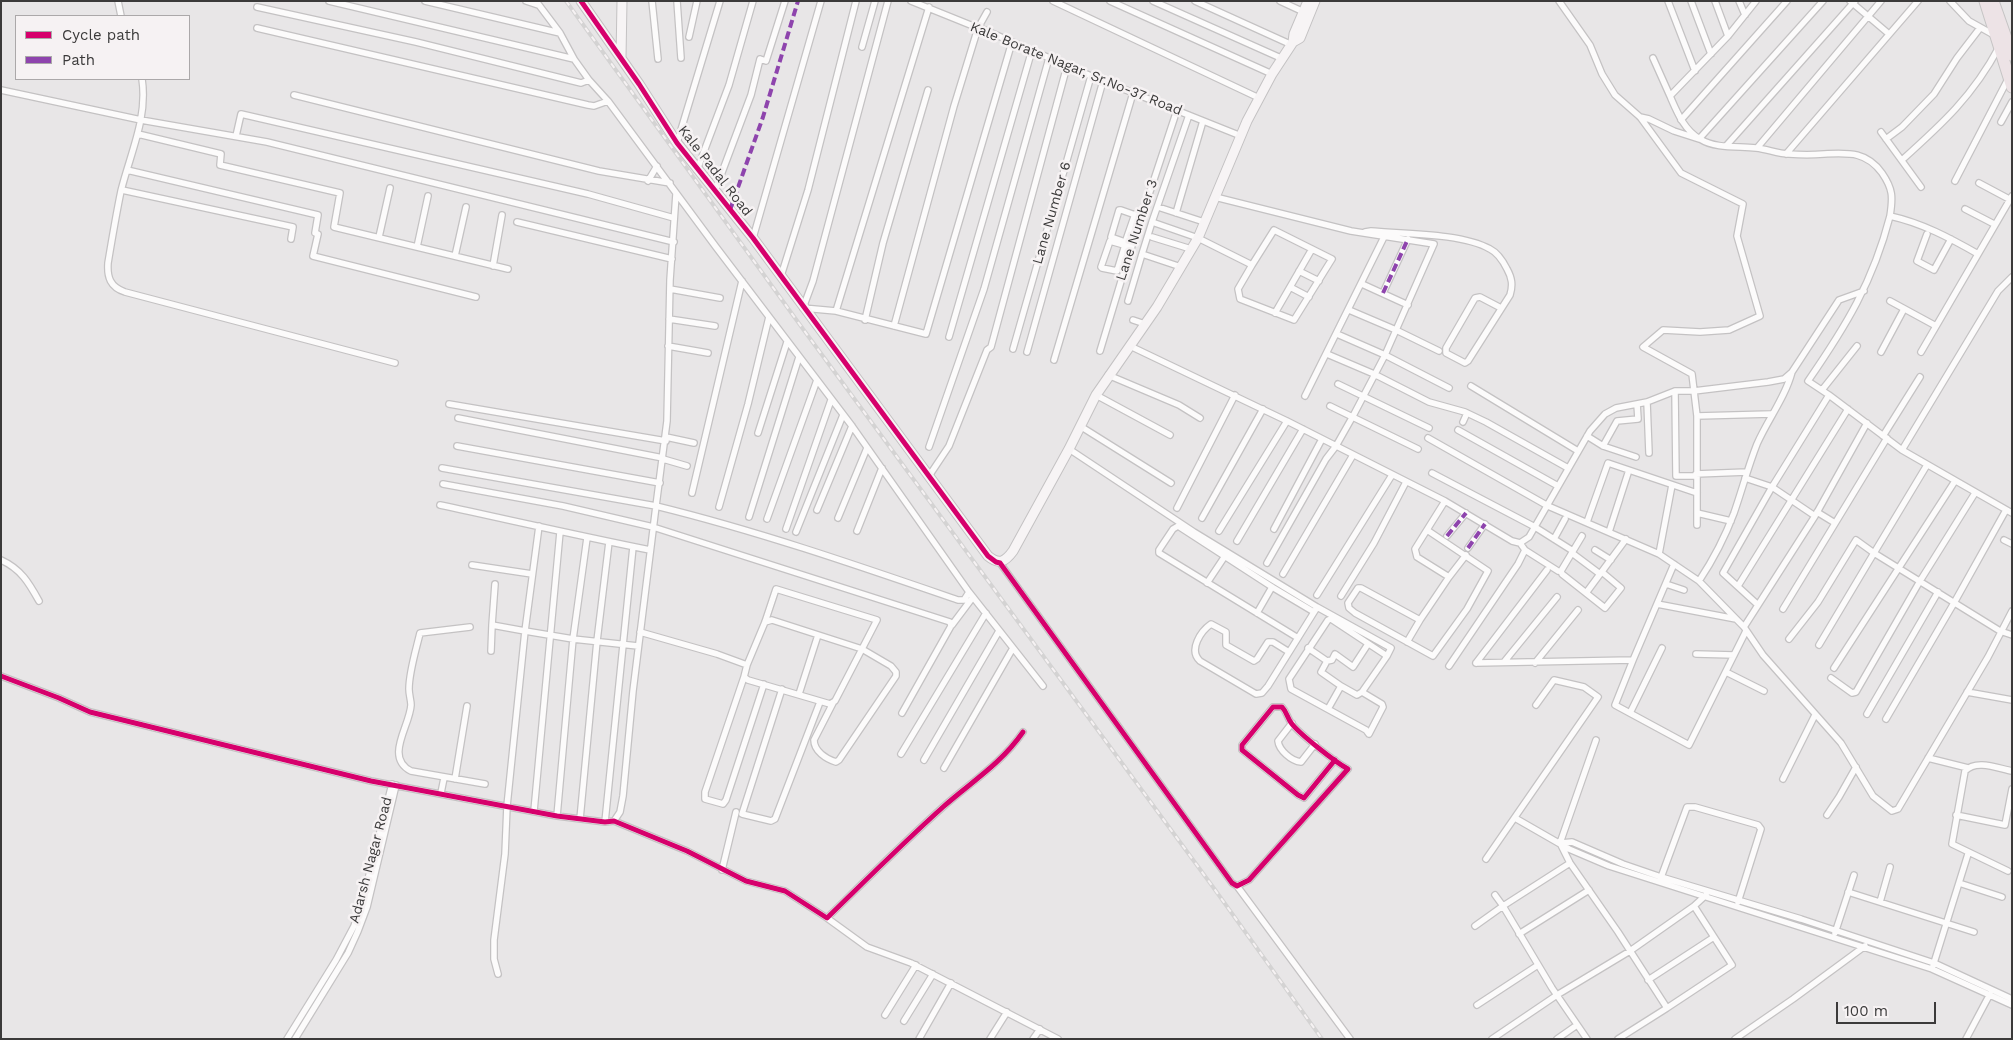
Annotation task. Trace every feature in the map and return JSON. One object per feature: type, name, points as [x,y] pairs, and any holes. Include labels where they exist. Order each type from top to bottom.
[{"type":"highway","points":[[1985,1],[2011,79]]},
{"type":"highway","points":[[1993,1],[2012,55]]},
{"type":"street","points":[[118,1],[121,15]]},
{"type":"street","points":[[329,1],[574,60]]},
{"type":"street","points":[[426,1],[560,33]]},
{"type":"street","points":[[526,1],[537,3],[560,33],[574,60],[657,166],[768,317],[852,426],[971,595],[1043,686]]},
{"type":"street","name":"Kale Padal Road","points":[[581,1],[622,59],[677,144],[753,238],[988,556],[996,562],[1000,562]]},
{"type":"street","points":[[622,1],[622,59]]},
{"type":"street","points":[[652,1],[658,59]]},
{"type":"street","points":[[677,1],[681,58]]},
{"type":"street","points":[[689,37],[697,1]]},
{"type":"street","points":[[677,144],[720,1]]},
{"type":"street","points":[[697,170],[730,85],[753,1]]},
{"type":"street","points":[[715,191],[751,95],[760,59],[766,61],[785,1]]},
{"type":"street","points":[[753,238],[822,1]]},
{"type":"street","points":[[781,278],[808,190],[856,1]]},
{"type":"street","points":[[862,47],[876,1]]},
{"type":"street","points":[[888,1],[813,281],[803,308],[836,311],[865,320],[926,334],[1012,42]]},
{"type":"street","name":"Kale Borate Nagar, Sr.No-37 Road","points":[[911,1],[1241,136]]},
{"type":"street","points":[[1053,1],[1259,98]]},
{"type":"street","points":[[1110,1],[1272,74]]},
{"type":"street","points":[[1154,1],[1283,59]]},
{"type":"street","points":[[1195,1],[1293,44]]},
{"type":"street","points":[[1280,1],[1307,13]]},
{"type":"street","points":[[1307,13],[1308,1]]},
{"type":"street","points":[[1315,1],[1294,34],[1293,44],[1272,74],[1259,98],[1198,238],[1145,324],[1108,375],[1013,551],[1004,562],[1000,562],[1224,873],[1237,886],[1350,1039]]},
{"type":"street","points":[[1559,1],[1590,45],[1602,74],[1616,95],[1640,117],[1681,173],[1743,204],[1737,236],[1760,316],[1729,330],[1700,332],[1663,330],[1643,347],[1692,374],[1697,416],[1697,525]]},
{"type":"street","points":[[1668,1],[1695,71]]},
{"type":"street","points":[[1691,1],[1711,54]]},
{"type":"street","points":[[1715,1],[1728,36]]},
{"type":"street","points":[[1740,1],[1745,16]]},
{"type":"street","points":[[1670,96],[1728,36],[1756,1]]},
{"type":"street","points":[[1682,120],[1787,1]]},
{"type":"street","points":[[1699,139],[1823,1]]},
{"type":"street","points":[[1757,148],[1881,1]]},
{"type":"street","points":[[1786,154],[1918,1]]},
{"type":"street","points":[[1902,160],[1963,102],[1986,71],[1998,41],[1969,21],[1950,1]]},
{"type":"street","points":[[1726,146],[1853,2],[1889,34]]},
{"type":"street","points":[[257,7],[416,42],[581,83],[589,80]]},
{"type":"street","points":[[836,311],[929,8]]},
{"type":"street","points":[[894,326],[954,106],[978,28],[986,12]]},
{"type":"street","points":[[257,28],[588,105],[594,106],[608,102]]},
{"type":"street","points":[[1886,139],[1902,127],[1934,94],[1980,28]]},
{"type":"street","points":[[949,337],[1032,50]]},
{"type":"street","points":[[928,447],[984,289],[1049,58]]},
{"type":"street","points":[[1653,58],[1682,120],[1688,129],[1699,139]]},
{"type":"street","points":[[929,476],[949,446],[986,350],[991,347],[1066,66]]},
{"type":"street","name":"Lane Number 6","points":[[1013,349],[1091,76]]},
{"type":"street","points":[[1955,181],[2011,79]]},
{"type":"street","points":[[142,80],[144,94],[141,120],[122,190],[108,263],[109,279],[117,289],[395,363]]},
{"type":"street","points":[[1027,352],[1103,81]]},
{"type":"street","points":[[1,90],[141,120],[267,142],[674,242]]},
{"type":"street","points":[[865,320],[883,243],[928,90]]},
{"type":"street","points":[[1054,360],[1133,93]]},
{"type":"street","points":[[294,95],[598,170],[670,184]]},
{"type":"street","points":[[2001,122],[2012,102]]},
{"type":"street","name":"Lane Number 3","points":[[1100,351],[1128,246],[1141,216],[1177,110]]},
{"type":"street","points":[[236,136],[242,114],[588,194],[674,218]]},
{"type":"street","points":[[1128,301],[1152,222],[1189,115]]},
{"type":"street","points":[[1640,117],[1649,118],[1674,132],[1710,144],[1757,148],[1786,154],[1844,152],[1859,155],[1871,161],[1889,184],[1893,196],[1882,247],[1864,291],[1842,332],[1808,381],[1902,450],[2012,513]]},
{"type":"street","points":[[1176,213],[1203,121]]},
{"type":"street","points":[[1881,132],[1920,187]]},
{"type":"street","points":[[138,134],[221,154],[220,165],[340,193],[334,227],[508,270]]},
{"type":"street","points":[[648,181],[657,166]]},
{"type":"street","points":[[128,170],[318,215],[315,233],[318,234],[313,256],[476,297]]},
{"type":"street","points":[[1921,352],[2010,197],[1979,184]]},
{"type":"street","points":[[379,237],[390,188]]},
{"type":"street","points":[[122,190],[293,227],[291,239]]},
{"type":"street","points":[[614,821],[620,812],[623,796],[638,646],[666,439],[670,288],[676,194]]},
{"type":"street","points":[[417,247],[428,196]]},
{"type":"street","points":[[1215,197],[1360,233],[1434,244],[1385,355],[1354,416],[1326,459],[1267,563]]},
{"type":"street","points":[[455,256],[466,207]]},
{"type":"street","points":[[1158,207],[1204,222]]},
{"type":"street","points":[[1965,209],[1994,224]]},
{"type":"street","points":[[1135,214],[1125,242],[1111,237],[1119,210],[1135,214],[1141,216]]},
{"type":"street","points":[[493,266],[502,216]]},
{"type":"street","points":[[1890,216],[1909,220],[1951,239],[1978,254]]},
{"type":"street","points":[[517,222],[672,259]]},
{"type":"street","points":[[1152,222],[1198,238],[1252,265]]},
{"type":"street","points":[[1274,230],[1312,249],[1332,259],[1294,320],[1240,299],[1237,294],[1238,289],[1274,230]]},
{"type":"street","points":[[1360,233],[1371,231],[1458,239],[1488,248],[1496,253],[1504,263],[1511,279],[1510,295],[1466,363],[1446,353],[1446,348],[1475,298],[1480,297],[1501,308]]},
{"type":"street","points":[[1927,234],[1917,261],[1934,270],[1951,239]]},
{"type":"street","points":[[1152,237],[1191,249]]},
{"type":"street","points":[[1305,396],[1384,237]]},
{"type":"street","points":[[1383,293],[1408,239]]},
{"type":"street","points":[[1110,241],[1128,246],[1117,271],[1101,267],[1110,241]]},
{"type":"street","points":[[1275,313],[1312,249]]},
{"type":"street","points":[[1142,254],[1182,266]]},
{"type":"street","points":[[1299,271],[1319,281]]},
{"type":"street","points":[[1902,450],[1998,291],[2012,277]]},
{"type":"street","points":[[692,493],[742,282]]},
{"type":"street","points":[[1362,284],[1408,305]]},
{"type":"street","points":[[1290,287],[1309,297]]},
{"type":"street","points":[[670,288],[720,298]]},
{"type":"street","points":[[1700,581],[1710,565],[1730,521],[1752,455],[1771,414],[1782,398],[1792,372],[1839,300],[1864,291]]},
{"type":"street","points":[[1890,302],[1936,326]]},
{"type":"street","points":[[1881,352],[1904,309]]},
{"type":"street","points":[[1349,310],[1396,330],[1439,352]]},
{"type":"street","points":[[719,507],[748,404],[768,317]]},
{"type":"street","points":[[669,319],[715,326]]},
{"type":"street","points":[[1133,320],[1145,324]]},
{"type":"street","points":[[1336,334],[1385,355],[1450,388]]},
{"type":"street","points":[[758,433],[787,342]]},
{"type":"street","points":[[668,346],[708,353]]},
{"type":"street","points":[[1130,346],[1235,395],[1445,501],[1512,541],[1520,543],[1525,550],[1558,571]]},
{"type":"street","points":[[1822,390],[1857,346]]},
{"type":"street","points":[[1327,354],[1374,374],[1430,402],[1467,413],[1508,433],[1568,468]]},
{"type":"street","points":[[749,517],[798,357]]},
{"type":"street","points":[[1520,543],[1529,537],[1587,436],[1605,414],[1616,408],[1646,402],[1675,391],[1694,391],[1784,379],[1792,372]]},
{"type":"street","points":[[1108,375],[1178,406],[1200,418]]},
{"type":"street","points":[[1783,609],[1920,377]]},
{"type":"street","points":[[767,519],[817,380]]},
{"type":"street","points":[[1338,384],[1429,428]]},
{"type":"street","points":[[1471,386],[1578,451]]},
{"type":"street","points":[[1675,391],[1676,476],[1746,475],[1772,487],[1816,514],[1835,523]]},
{"type":"street","points":[[1096,395],[1170,435]]},
{"type":"street","points":[[1177,508],[1235,395]]},
{"type":"street","points":[[1758,605],[1723,573],[1772,487],[1829,395]]},
{"type":"street","points":[[786,529],[832,400]]},
{"type":"street","points":[[1646,402],[1649,453]]},
{"type":"street","points":[[449,404],[694,443]]},
{"type":"street","points":[[1603,446],[1617,421],[1638,420],[1637,404]]},
{"type":"street","points":[[1330,406],[1354,416],[1418,449]]},
{"type":"street","points":[[1202,518],[1263,409]]},
{"type":"street","points":[[1738,586],[1848,409]]},
{"type":"street","points":[[1463,422],[1467,413]]},
{"type":"street","points":[[1697,416],[1771,414]]},
{"type":"street","points":[[796,532],[843,415]]},
{"type":"street","points":[[458,418],[663,458],[687,466]]},
{"type":"street","points":[[1219,531],[1287,421]]},
{"type":"street","points":[[1674,564],[1632,660],[1615,705],[1689,745],[1758,605],[1816,514],[1867,424]]},
{"type":"street","points":[[817,510],[852,426]]},
{"type":"street","points":[[1080,426],[1170,483]]},
{"type":"street","points":[[1237,541],[1303,429]]},
{"type":"street","points":[[1458,430],[1558,486]]},
{"type":"street","points":[[1587,436],[1603,446],[1636,457]]},
{"type":"street","points":[[1428,438],[1548,506],[1660,554],[1700,581],[1745,629],[1763,655],[1815,716],[1841,743],[1874,796],[1892,811],[1898,809],[1988,657],[2012,611]]},
{"type":"street","points":[[1274,530],[1322,439]]},
{"type":"street","points":[[457,446],[660,482]]},
{"type":"street","points":[[838,518],[867,448]]},
{"type":"street","points":[[1069,449],[1272,587],[1389,646],[1391,648],[1387,656],[1362,692],[1357,695],[1322,672],[1328,661],[1332,660],[1335,654],[1353,667],[1368,644]]},
{"type":"street","points":[[1283,574],[1353,455]]},
{"type":"street","points":[[1587,522],[1608,463],[1697,493]]},
{"type":"street","points":[[1819,645],[1927,465]]},
{"type":"street","points":[[442,468],[656,506],[761,536],[958,600],[964,600],[971,595]]},
{"type":"street","points":[[857,531],[882,468]]},
{"type":"street","points":[[1609,532],[1629,470]]},
{"type":"street","points":[[1432,473],[1535,526],[1573,552],[1620,587],[1606,607],[1561,573],[1573,552],[1582,536]]},
{"type":"street","points":[[1318,595],[1392,475]]},
{"type":"street","points":[[1834,668],[1955,481]]},
{"type":"street","points":[[1342,596],[1374,543],[1406,482]]},
{"type":"street","points":[[443,484],[562,506],[654,527],[936,617],[950,622],[952,625]]},
{"type":"street","points":[[1660,554],[1672,485]]},
{"type":"street","points":[[1831,678],[1852,693],[1856,692],[1920,581],[1975,493]]},
{"type":"street","points":[[1445,501],[1415,549],[1415,553],[1417,557],[1449,577]]},
{"type":"street","points":[[440,505],[650,550]]},
{"type":"street","points":[[1886,719],[2006,510]]},
{"type":"street","points":[[1447,536],[1466,513]]},
{"type":"street","points":[[1697,513],[1730,521]]},
{"type":"street","points":[[1554,539],[1565,520]]},
{"type":"street","points":[[1468,548],[1485,524]]},
{"type":"street","points":[[498,974],[494,959],[494,940],[505,854],[507,806],[538,526]]},
{"type":"street","points":[[1298,638],[1159,553],[1158,550],[1174,529],[1178,526],[1184,528],[1316,609]]},
{"type":"street","points":[[1420,620],[1361,588],[1358,588],[1348,603],[1348,608],[1433,656],[1467,610],[1488,571],[1427,530]]},
{"type":"street","points":[[534,811],[560,532]]},
{"type":"street","points":[[557,816],[573,639],[587,538]]},
{"type":"street","points":[[1586,593],[1626,539]]},
{"type":"street","points":[[1789,639],[1818,602],[1856,540],[1954,603],[2000,631],[2012,635]]},
{"type":"street","points":[[2004,540],[2012,544]]},
{"type":"street","points":[[580,819],[597,641],[609,542]]},
{"type":"street","points":[[605,822],[633,546]]},
{"type":"street","points":[[1450,666],[1498,596],[1525,550]]},
{"type":"street","points":[[1595,550],[1611,560]]},
{"type":"street","points":[[1407,642],[1449,577],[1466,555]]},
{"type":"street","points":[[1207,583],[1225,556]]},
{"type":"street","points":[[1,560],[18,570],[27,580],[39,601]]},
{"type":"street","points":[[472,565],[532,574]]},
{"type":"street","points":[[1548,570],[1476,663],[1632,660]]},
{"type":"street","points":[[491,651],[495,584]]},
{"type":"street","points":[[1666,584],[1684,590]]},
{"type":"street","points":[[1257,613],[1272,587]]},
{"type":"street","points":[[764,684],[726,800],[723,804],[705,799],[705,792],[747,665],[776,590],[877,620],[862,649],[833,703],[816,736],[814,744],[819,752],[832,761],[839,760],[896,676],[896,672],[891,666],[862,649],[772,620],[765,622]]},
{"type":"street","points":[[1868,714],[1938,592]]},
{"type":"street","points":[[902,712],[971,595]]},
{"type":"street","points":[[1504,662],[1557,597]]},
{"type":"street","points":[[1657,604],[1736,619]]},
{"type":"street","points":[[1289,652],[1273,642],[1268,642],[1254,661],[1226,645],[1226,632],[1211,624],[1197,642],[1194,651],[1196,658],[1200,661],[1258,694],[1262,693],[1268,686],[1316,609]]},
{"type":"street","points":[[1535,663],[1578,610]]},
{"type":"street","points":[[902,754],[986,613]]},
{"type":"street","points":[[1362,692],[1382,704],[1383,707],[1369,734],[1366,730],[1289,686],[1290,675],[1328,620],[1387,656]]},
{"type":"street","points":[[492,625],[573,639],[638,646]]},
{"type":"street","points":[[470,627],[420,633],[409,689],[411,706],[401,737],[400,762],[411,771],[485,784]]},
{"type":"street","points":[[924,760],[1000,630]]},
{"type":"street","points":[[640,632],[717,654],[747,665]]},
{"type":"street","points":[[799,694],[818,635]]},
{"type":"street","points":[[944,768],[1013,648]]},
{"type":"street","points":[[1308,648],[1328,661]]},
{"type":"street","points":[[1630,713],[1662,648]]},
{"type":"street","points":[[1696,654],[1734,655]]},
{"type":"street","points":[[1726,672],[1764,691]]},
{"type":"street","points":[[1,676],[90,712],[394,785],[557,816],[605,822],[614,821],[687,851],[746,881],[785,891],[867,947],[916,965],[1058,1039]]},
{"type":"street","points":[[744,677],[748,680],[799,694],[828,705],[833,703]]},
{"type":"street","points":[[1486,859],[1598,697],[1584,687],[1554,680],[1536,705]]},
{"type":"street","points":[[1328,709],[1341,686]]},
{"type":"street","points":[[782,690],[742,814],[771,821],[776,819],[820,702]]},
{"type":"street","points":[[1967,692],[2012,700]]},
{"type":"street","points":[[455,780],[467,706]]},
{"type":"street","points":[[1237,886],[1243,884],[1255,874],[1348,769],[1292,724],[1287,711],[1282,707],[1273,707],[1242,745],[1242,750],[1304,798],[1335,760]]},
{"type":"street","points":[[1783,779],[1815,716]]},
{"type":"street","points":[[1292,724],[1278,741],[1279,746],[1284,752],[1296,761],[1301,762],[1315,744]]},
{"type":"street","points":[[827,918],[944,806],[997,764],[1023,732]]},
{"type":"street","points":[[808,733],[816,736]]},
{"type":"street","points":[[1596,740],[1560,843],[1570,863],[1667,1008]]},
{"type":"street","points":[[1928,758],[1968,768]]},
{"type":"street","points":[[2008,871],[1952,844],[1965,771],[1976,764],[2012,770]]},
{"type":"street","points":[[1827,815],[1856,767]]},
{"type":"street","points":[[442,793],[444,778]]},
{"type":"street","name":"Adarsh Nagar Road","points":[[287,1039],[336,960],[354,926],[394,785]]},
{"type":"street","name":"Adarsh Nagar Road","points":[[296,1039],[348,953],[358,931],[367,907],[394,785]]},
{"type":"street","points":[[1956,815],[2005,825],[2012,789]]},
{"type":"street","points":[[1660,880],[1687,807],[1712,811],[1758,825],[1761,829],[1738,903]]},
{"type":"street","points":[[722,870],[736,812]]},
{"type":"street","points":[[1515,818],[1560,843],[1572,842],[1704,897],[1738,903]]},
{"type":"street","points":[[1933,966],[1968,854]]},
{"type":"street","points":[[1475,926],[1570,863]]},
{"type":"street","points":[[1880,902],[1890,867]]},
{"type":"street","points":[[1835,934],[1854,875]]},
{"type":"street","points":[[1660,880],[1710,892],[1738,903],[1835,934],[1870,942],[1933,966],[1991,992],[2012,1005]]},
{"type":"street","points":[[1960,883],[2002,896]]},
{"type":"street","points":[[1519,934],[1589,890]]},
{"type":"street","points":[[1492,1039],[1557,995],[1630,951],[1694,906],[1710,892]]},
{"type":"street","points":[[1848,892],[1974,932]]},
{"type":"street","points":[[1495,895],[1557,995],[1587,1039]]},
{"type":"street","points":[[1618,1039],[1732,965],[1694,906]]},
{"type":"street","points":[[1835,934],[1864,947],[1933,966]]},
{"type":"street","points":[[1648,980],[1714,937]]},
{"type":"street","points":[[1735,1039],[1870,942]]},
{"type":"street","points":[[885,1014],[916,965]]},
{"type":"street","points":[[1477,1005],[1538,965]]},
{"type":"street","points":[[904,1022],[934,974]]},
{"type":"street","points":[[919,1039],[951,983]]},
{"type":"street","points":[[1991,992],[2012,998]]},
{"type":"street","points":[[1966,1039],[1991,992]]},
{"type":"street","points":[[990,1039],[1007,1012]]},
{"type":"street","points":[[1557,1039],[1577,1025]]},
{"type":"street","points":[[1033,1039],[1040,1029]]},
{"type":"railway","points":[[566,1],[803,329],[1213,887],[1322,1039]]},
{"type":"marked path","points":[[730,210],[763,117],[798,1]]},
{"type":"marked path","points":[[1383,293],[1408,239]]},
{"type":"marked path","points":[[1447,536],[1466,513]]},
{"type":"marked path","points":[[1468,548],[1485,524]]},
{"type":"cycle path","points":[[581,1],[639,84],[677,143],[753,238],[988,556],[1000,563],[1232,883],[1237,886],[1249,880],[1348,769],[1303,735],[1292,724],[1282,707],[1273,707],[1242,745],[1242,750],[1304,798],[1335,760]]},
{"type":"cycle path","points":[[1,676],[90,712],[371,781],[557,816],[605,822],[614,821],[687,851],[746,881],[785,891],[827,918],[928,821],[995,764],[1023,732]]}]
